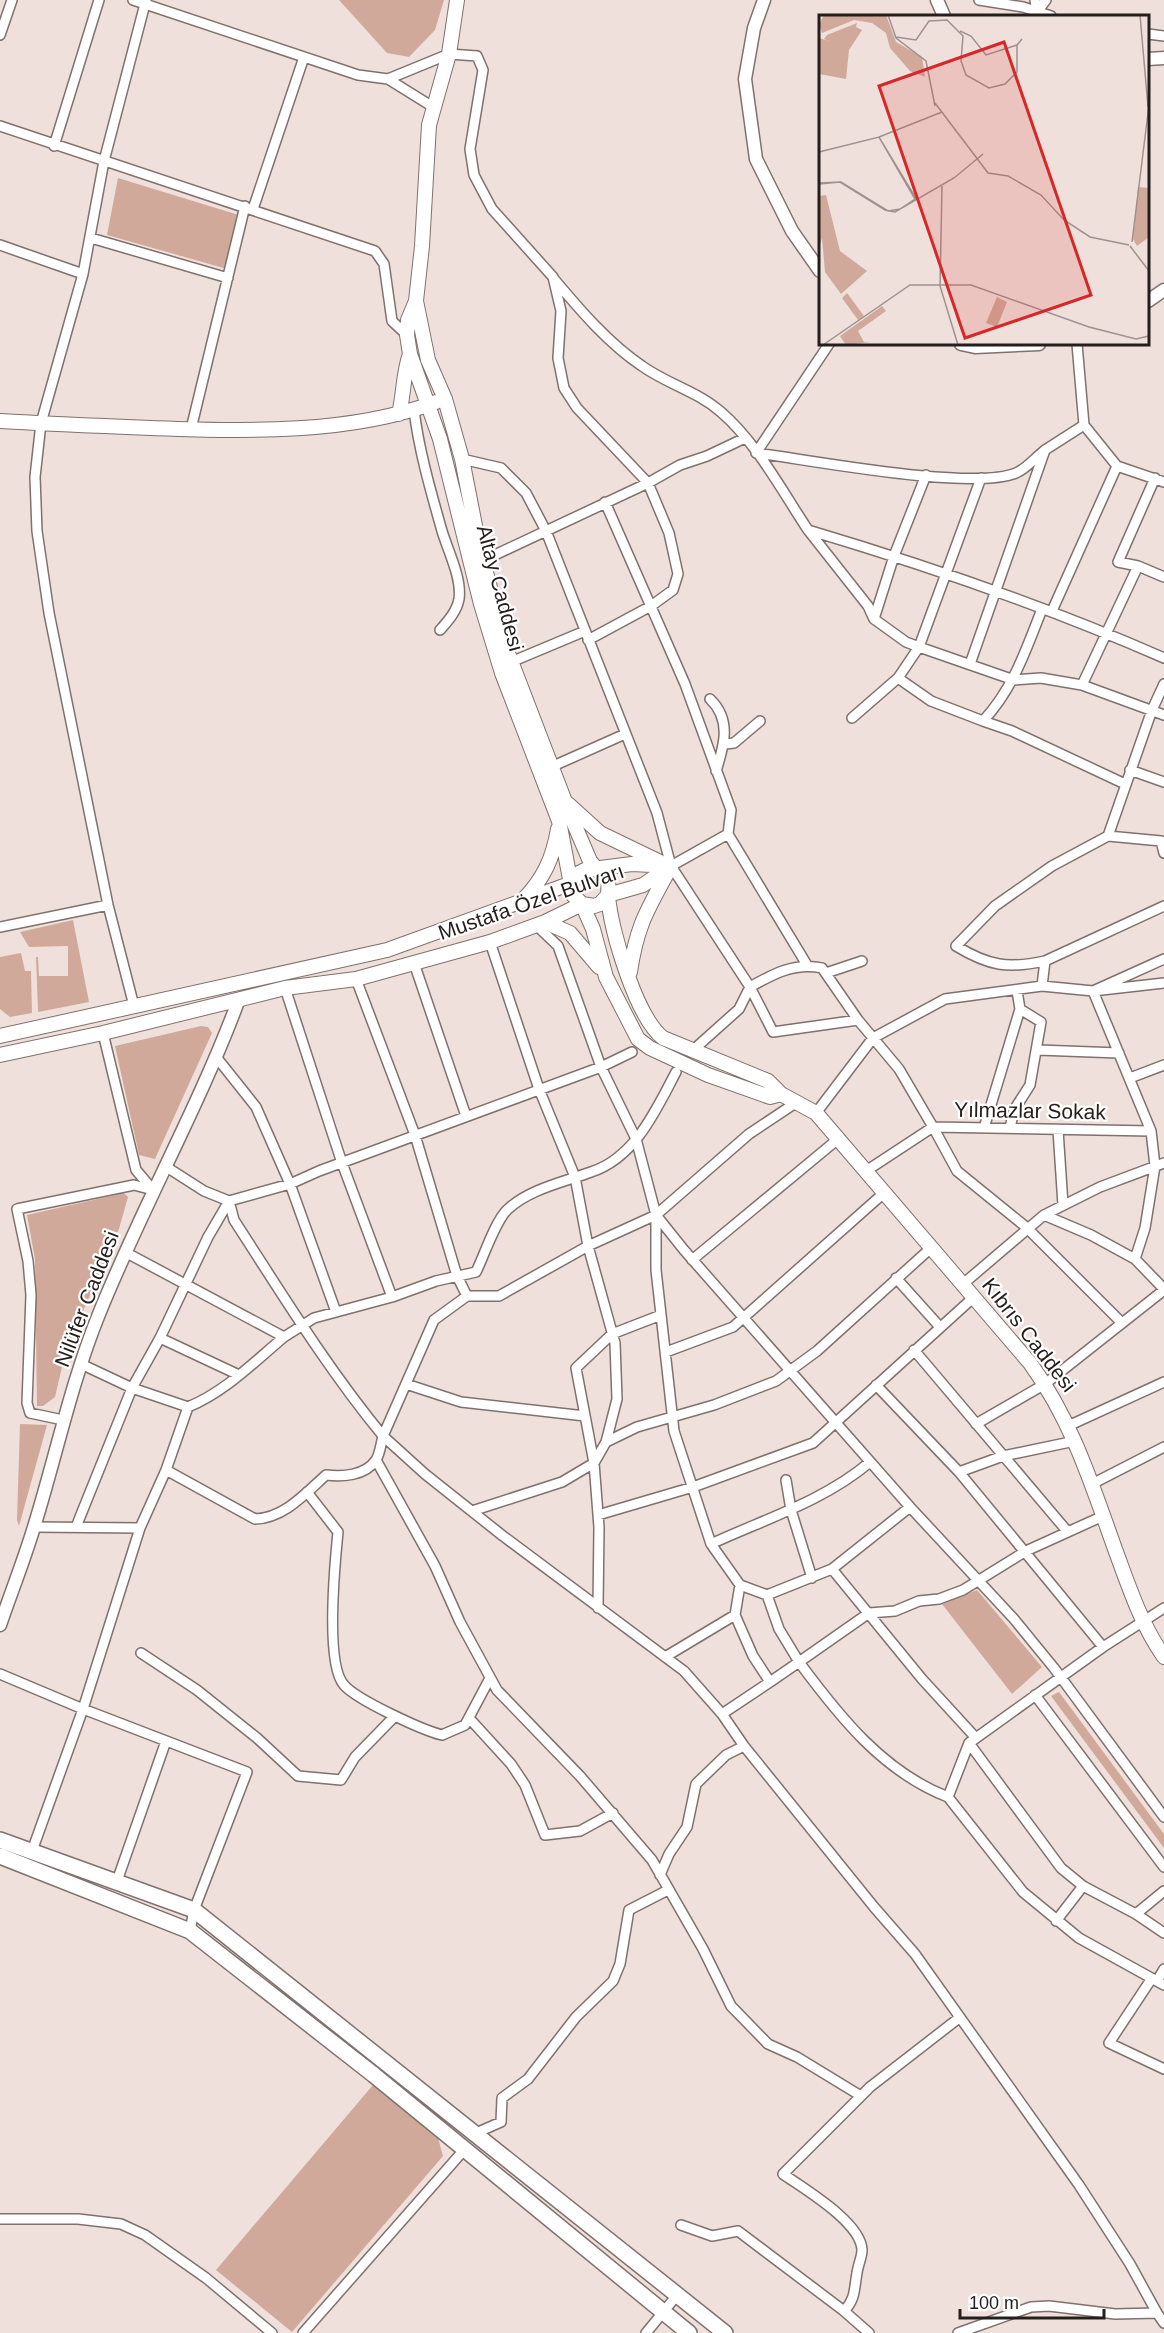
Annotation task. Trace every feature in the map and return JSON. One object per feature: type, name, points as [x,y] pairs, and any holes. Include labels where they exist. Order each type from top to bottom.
[{"type":"main road","name":"Altay Caddesi","points":[[457,0],[449,54],[429,125],[416,301],[428,360],[445,399],[462,459],[482,561],[511,662],[564,800],[596,870]]},
{"type":"main road","name":"Altay Caddesi","points":[[416,301],[408,320],[410,354],[428,405],[498,661],[559,821],[572,883]]},
{"type":"main road","points":[[399,414],[405,390],[405,368],[410,354]]},
{"type":"main road","points":[[0,421],[191,429],[303,428],[399,414],[445,399]]},
{"type":"main road","points":[[564,800],[600,833],[670,866],[647,906],[635,939],[630,977]]},
{"type":"main road","points":[[522,901],[539,884],[547,869],[554,850],[559,821]]},
{"type":"main road","name":"Mustafa Özel Bulvarı","points":[[0,1036],[387,950],[572,883],[579,873],[632,864],[670,866]]},
{"type":"main road","name":"Mustafa Özel Bulvarı","points":[[0,1055],[103,1033],[285,988],[356,980],[490,942],[582,904],[588,906],[600,904],[608,895],[643,885],[670,866]]},
{"type":"main road","points":[[596,870],[608,882],[608,895]]},
{"type":"main road","points":[[572,883],[573,895],[582,904]]},
{"type":"main road","name":"Kıbrıs Caddesi","points":[[608,895],[618,942],[643,1015],[652,1030],[669,1042],[768,1081],[781,1094],[816,1113],[932,1247],[1045,1384],[1075,1441],[1143,1621],[1164,1657]]},
{"type":"main road","name":"Kıbrıs Caddesi","points":[[582,904],[593,929],[606,977],[638,1039],[650,1048],[708,1075],[770,1097],[781,1094]]},
{"type":"main road","points":[[540,923],[570,933],[591,955],[606,977]]},
{"type":"main road","points":[[0,1840],[194,1910],[725,2333]]},
{"type":"main road","points":[[0,1856],[190,1930],[365,2068],[689,2333]]},
{"type":"street","points":[[0,34],[12,0]]},
{"type":"street","points":[[54,146],[99,0]]},
{"type":"street","points":[[133,0],[145,2],[358,75],[388,79],[433,107]]},
{"type":"street","points":[[764,0],[754,28],[745,79],[756,159],[792,231],[819,270]]},
{"type":"street","points":[[938,0],[944,15]]},
{"type":"street","points":[[979,0],[1048,15]]},
{"type":"street","points":[[1035,0],[1037,12]]},
{"type":"street","points":[[1037,12],[1046,0]]},
{"type":"street","points":[[134,1006],[108,905],[41,569],[34,477],[41,423],[83,274],[104,162],[145,2]]},
{"type":"street","points":[[1149,34],[1164,36]]},
{"type":"street","points":[[388,79],[449,54],[477,56],[483,70],[470,149],[474,175],[492,209],[583,313],[620,349],[643,368],[702,397],[723,413],[756,453],[808,530],[868,606],[874,619],[906,642],[1014,680],[1041,678],[1082,685],[1164,715]]},
{"type":"street","points":[[191,429],[228,278],[249,208],[304,57]]},
{"type":"street","points":[[1149,59],[1164,58]]},
{"type":"street","points":[[0,126],[54,146],[249,208],[379,253],[384,264],[392,321],[408,335]]},
{"type":"street","points":[[91,238],[228,278]]},
{"type":"street","points":[[0,245],[83,274]]},
{"type":"street","points":[[511,662],[587,635],[651,606],[673,590],[678,574],[669,533],[648,483],[577,408],[564,388],[558,358],[561,311],[553,277]]},
{"type":"street","points":[[1149,300],[1164,290]]},
{"type":"street","points":[[756,453],[828,345]]},
{"type":"street","points":[[966,345],[975,347],[1018,345]]},
{"type":"street","points":[[1077,345],[1084,425],[1117,466],[1159,480],[1118,562],[1138,566],[1164,577]]},
{"type":"street","points":[[414,410],[424,462],[458,584],[459,598],[454,613],[440,630]]},
{"type":"street","points":[[756,453],[926,475],[981,478],[1017,473],[1045,450],[1084,425]]},
{"type":"street","points":[[482,561],[648,483],[680,465],[707,456],[745,438]]},
{"type":"street","points":[[970,664],[1045,450]]},
{"type":"street","points":[[462,459],[501,468],[526,493],[546,531],[657,813],[670,866],[750,987],[773,1032],[858,1020]]},
{"type":"street","points":[[983,722],[1001,702],[1014,680],[1117,466]]},
{"type":"street","points":[[874,619],[894,556],[926,475]]},
{"type":"street","points":[[852,718],[898,678],[919,647],[944,573],[981,478]]},
{"type":"street","points":[[605,502],[685,684],[731,810],[728,834],[807,965]]},
{"type":"street","points":[[808,530],[995,590],[1105,632],[1164,658]]},
{"type":"street","points":[[1082,685],[1138,566]]},
{"type":"street","points":[[898,678],[931,701],[1012,731],[1125,784]]},
{"type":"street","points":[[1108,836],[1152,710],[1164,684]]},
{"type":"street","points":[[710,699],[718,707],[725,729],[725,744],[716,771]]},
{"type":"street","points":[[725,744],[734,743],[760,721]]},
{"type":"street","points":[[551,767],[625,734]]},
{"type":"street","points":[[1130,770],[1164,782]]},
{"type":"street","points":[[670,866],[728,834]]},
{"type":"street","points":[[1164,853],[1162,838],[1108,836],[1052,866],[995,906],[956,946],[976,958],[1014,967],[1045,961],[1164,906]]},
{"type":"street","points":[[0,927],[108,905]]},
{"type":"street","points":[[540,923],[558,946],[601,1067],[636,1139],[656,1215],[656,1270],[672,1415],[711,1544],[740,1585],[767,1595],[832,1569],[909,1507]]},
{"type":"street","points":[[472,1511],[562,1482],[594,1463],[606,1442],[617,1399],[612,1334],[588,1246],[575,1177],[539,1089],[490,942]]},
{"type":"street","points":[[1093,991],[1164,959]]},
{"type":"street","points":[[692,1051],[739,1009],[750,987],[776,973],[807,965],[822,968],[826,973],[862,961]]},
{"type":"street","points":[[1042,986],[1045,961]]},
{"type":"street","points":[[414,963],[466,1116]]},
{"type":"street","name":"Yılmazlar Sokak","points":[[826,973],[858,1020],[898,1069],[933,1127],[1150,1131],[1093,991]]},
{"type":"street","points":[[356,980],[415,1135],[457,1276],[467,1296]]},
{"type":"street","points":[[816,1113],[873,1038],[945,999],[1042,986],[1093,991],[1164,983]]},
{"type":"street","points":[[285,988],[342,1163],[392,1297]]},
{"type":"street","points":[[984,1128],[1020,1009],[1017,991]]},
{"type":"street","name":"Nilüfer Caddesi","points":[[0,1625],[34,1527],[81,1364],[124,1252],[217,1058],[239,999]]},
{"type":"street","points":[[1010,1128],[1014,1110],[1030,1085],[1038,1050],[1041,1022],[1020,1009]]},
{"type":"street","points":[[103,1033],[136,1170],[153,1190]]},
{"type":"street","points":[[1038,1050],[1119,1053]]},
{"type":"street","points":[[165,1167],[204,1191],[229,1201],[290,1184],[415,1135],[601,1067],[632,1052]]},
{"type":"street","points":[[217,1058],[256,1107],[290,1184],[336,1312]]},
{"type":"street","points":[[1130,1078],[1164,1065]]},
{"type":"street","points":[[81,1364],[132,1388],[189,1407],[206,1400],[284,1337],[314,1318],[392,1297],[415,1287],[476,1272],[507,1210],[531,1195],[575,1177],[594,1172],[611,1161],[636,1139],[648,1124],[675,1072]]},
{"type":"street","points":[[166,1470],[255,1519],[268,1518],[289,1507],[326,1475],[343,1477],[360,1472],[376,1460],[383,1436],[434,1320],[467,1296],[499,1296],[588,1246],[656,1215],[749,1134],[797,1102]]},
{"type":"street","points":[[866,1171],[933,1127],[957,1171],[1026,1227],[1122,1323]]},
{"type":"street","points":[[1058,1130],[1063,1205]]},
{"type":"street","points":[[1135,1259],[1145,1228],[1159,1165],[1150,1131]]},
{"type":"street","points":[[692,1260],[838,1139]]},
{"type":"street","points":[[963,1284],[1026,1227],[1044,1215],[1159,1165]]},
{"type":"street","points":[[63,1420],[30,1413],[27,1403],[31,1295],[28,1261],[16,1209],[134,1185],[153,1190]]},
{"type":"street","points":[[666,1352],[733,1327],[885,1192]]},
{"type":"street","points":[[76,1527],[132,1388],[160,1338],[229,1201]]},
{"type":"street","points":[[229,1201],[234,1220],[301,1326],[347,1392],[383,1436],[472,1511],[684,1671],[722,1714],[744,1746],[874,1907],[915,1954],[959,2018],[1021,2100],[1130,2264],[1164,2323]]},
{"type":"street","points":[[656,1215],[692,1260],[909,1507],[1014,1619],[1061,1677],[1164,1817]]},
{"type":"street","points":[[976,1424],[1045,1384],[1164,1289],[1135,1259],[1091,1235],[1044,1215]]},
{"type":"street","points":[[606,1442],[672,1415],[714,1405],[776,1381],[817,1351],[932,1247]]},
{"type":"street","points":[[124,1252],[284,1337]]},
{"type":"street","points":[[896,1278],[940,1327]]},
{"type":"street","points":[[598,1515],[693,1487],[813,1443],[974,1297]]},
{"type":"street","points":[[598,1608],[598,1515],[594,1463],[576,1368],[612,1334],[661,1315]]},
{"type":"street","points":[[160,1338],[239,1375]]},
{"type":"street","points":[[914,1350],[1067,1531]]},
{"type":"street","points":[[1068,1426],[1164,1382]]},
{"type":"street","points":[[406,1384],[461,1402],[585,1416]]},
{"type":"street","points":[[876,1385],[959,1472],[1103,1647]]},
{"type":"street","points":[[32,1851],[83,1710],[129,1570],[140,1528],[166,1470],[189,1407]]},
{"type":"street","points":[[959,1472],[1003,1456],[1075,1441]]},
{"type":"street","points":[[1092,1484],[1164,1447]]},
{"type":"street","points":[[376,1460],[435,1566],[497,1690],[613,1813],[652,1860],[703,1949],[731,2006],[768,2044],[797,2057],[861,2096]]},
{"type":"street","points":[[711,1544],[791,1510],[847,1481],[870,1462]]},
{"type":"street","points":[[786,1480],[791,1510],[812,1578]]},
{"type":"street","points":[[307,1492],[338,1532],[331,1639],[338,1673],[344,1685],[395,1716],[427,1732],[441,1735],[465,1725],[490,1678]]},
{"type":"street","points":[[722,1714],[869,1613],[895,1611],[919,1601],[939,1599],[978,1581],[1026,1551],[1103,1516]]},
{"type":"street","points":[[34,1527],[140,1528]]},
{"type":"street","points":[[832,1569],[972,1740],[1061,1868],[1083,1886],[1136,1914],[1164,1933]]},
{"type":"street","points":[[740,1585],[735,1615],[753,1656],[770,1682]]},
{"type":"street","points":[[767,1595],[779,1629],[799,1662],[850,1729],[922,1787],[948,1797],[1023,1892],[1056,1921],[1079,1938],[1158,1981]]},
{"type":"street","points":[[948,1797],[972,1740],[1103,1647],[1164,1608]]},
{"type":"street","points":[[665,1657],[735,1615]]},
{"type":"street","points":[[141,1653],[197,1690],[257,1738],[298,1776],[341,1780],[355,1756],[395,1716]]},
{"type":"street","points":[[0,1674],[83,1710],[247,1772],[194,1910],[190,1930]]},
{"type":"street","points":[[1035,1695],[1164,1867]]},
{"type":"street","points":[[469,1718],[511,1764],[525,1785],[545,1835],[580,1831],[613,1813]]},
{"type":"street","points":[[117,1881],[166,1741]]},
{"type":"street","points":[[660,1875],[669,1854],[687,1827],[696,1784],[726,1755],[744,1746]]},
{"type":"street","points":[[1056,1921],[1083,1886]]},
{"type":"street","points":[[476,2133],[501,2122],[502,2098],[528,2079],[576,2017],[613,1981],[620,1964],[629,1910],[668,1890]]},
{"type":"street","points":[[1136,1914],[1164,1892]]},
{"type":"street","points":[[1164,1969],[1158,1981],[1109,2043],[1164,2069]]},
{"type":"street","points":[[844,2311],[851,2304],[857,2286],[862,2249],[854,2230],[830,2207],[783,2174],[861,2096],[959,2018]]},
{"type":"street","points":[[303,2333],[464,2150]]},
{"type":"street","points":[[0,2219],[78,2219],[121,2224],[145,2235],[206,2278],[272,2333]]},
{"type":"street","points":[[681,2225],[711,2236],[738,2230],[844,2311],[869,2333]]},
{"type":"street","points":[[645,2333],[678,2294]]},
{"type":"street","points":[[958,2333],[1031,2307],[1049,2306],[1115,2314],[1157,2313]]},
{"type":"shaded area","points":[[339,0],[444,0],[435,30],[409,57],[387,53]]},
{"type":"shaded area","points":[[118,178],[242,216],[227,269],[107,235]]},
{"type":"shaded area","points":[[73,920],[89,1002],[38,1012],[36,957],[38,957],[39,976],[68,976],[68,946],[29,947],[20,932]]},
{"type":"shaded area","points":[[21,953],[25,971],[31,971],[32,1013],[10,1017],[0,1009],[0,957]]},
{"type":"shaded area","points":[[201,1026],[208,1027],[212,1033],[155,1159],[139,1155],[115,1046]]},
{"type":"shaded area","points":[[124,1193],[128,1197],[119,1229],[66,1350],[55,1397],[43,1406],[37,1406],[35,1259],[27,1215]]},
{"type":"shaded area","points":[[20,1424],[47,1425],[19,1526],[17,1520]]},
{"type":"shaded area","points":[[977,1590],[1042,1667],[1012,1694],[942,1604]]},
{"type":"shaded area","points":[[1059,1692],[1164,1834],[1164,1848],[1051,1696]]},
{"type":"shaded area","points":[[373,2085],[438,2138],[443,2156],[292,2332],[216,2270]]}]
